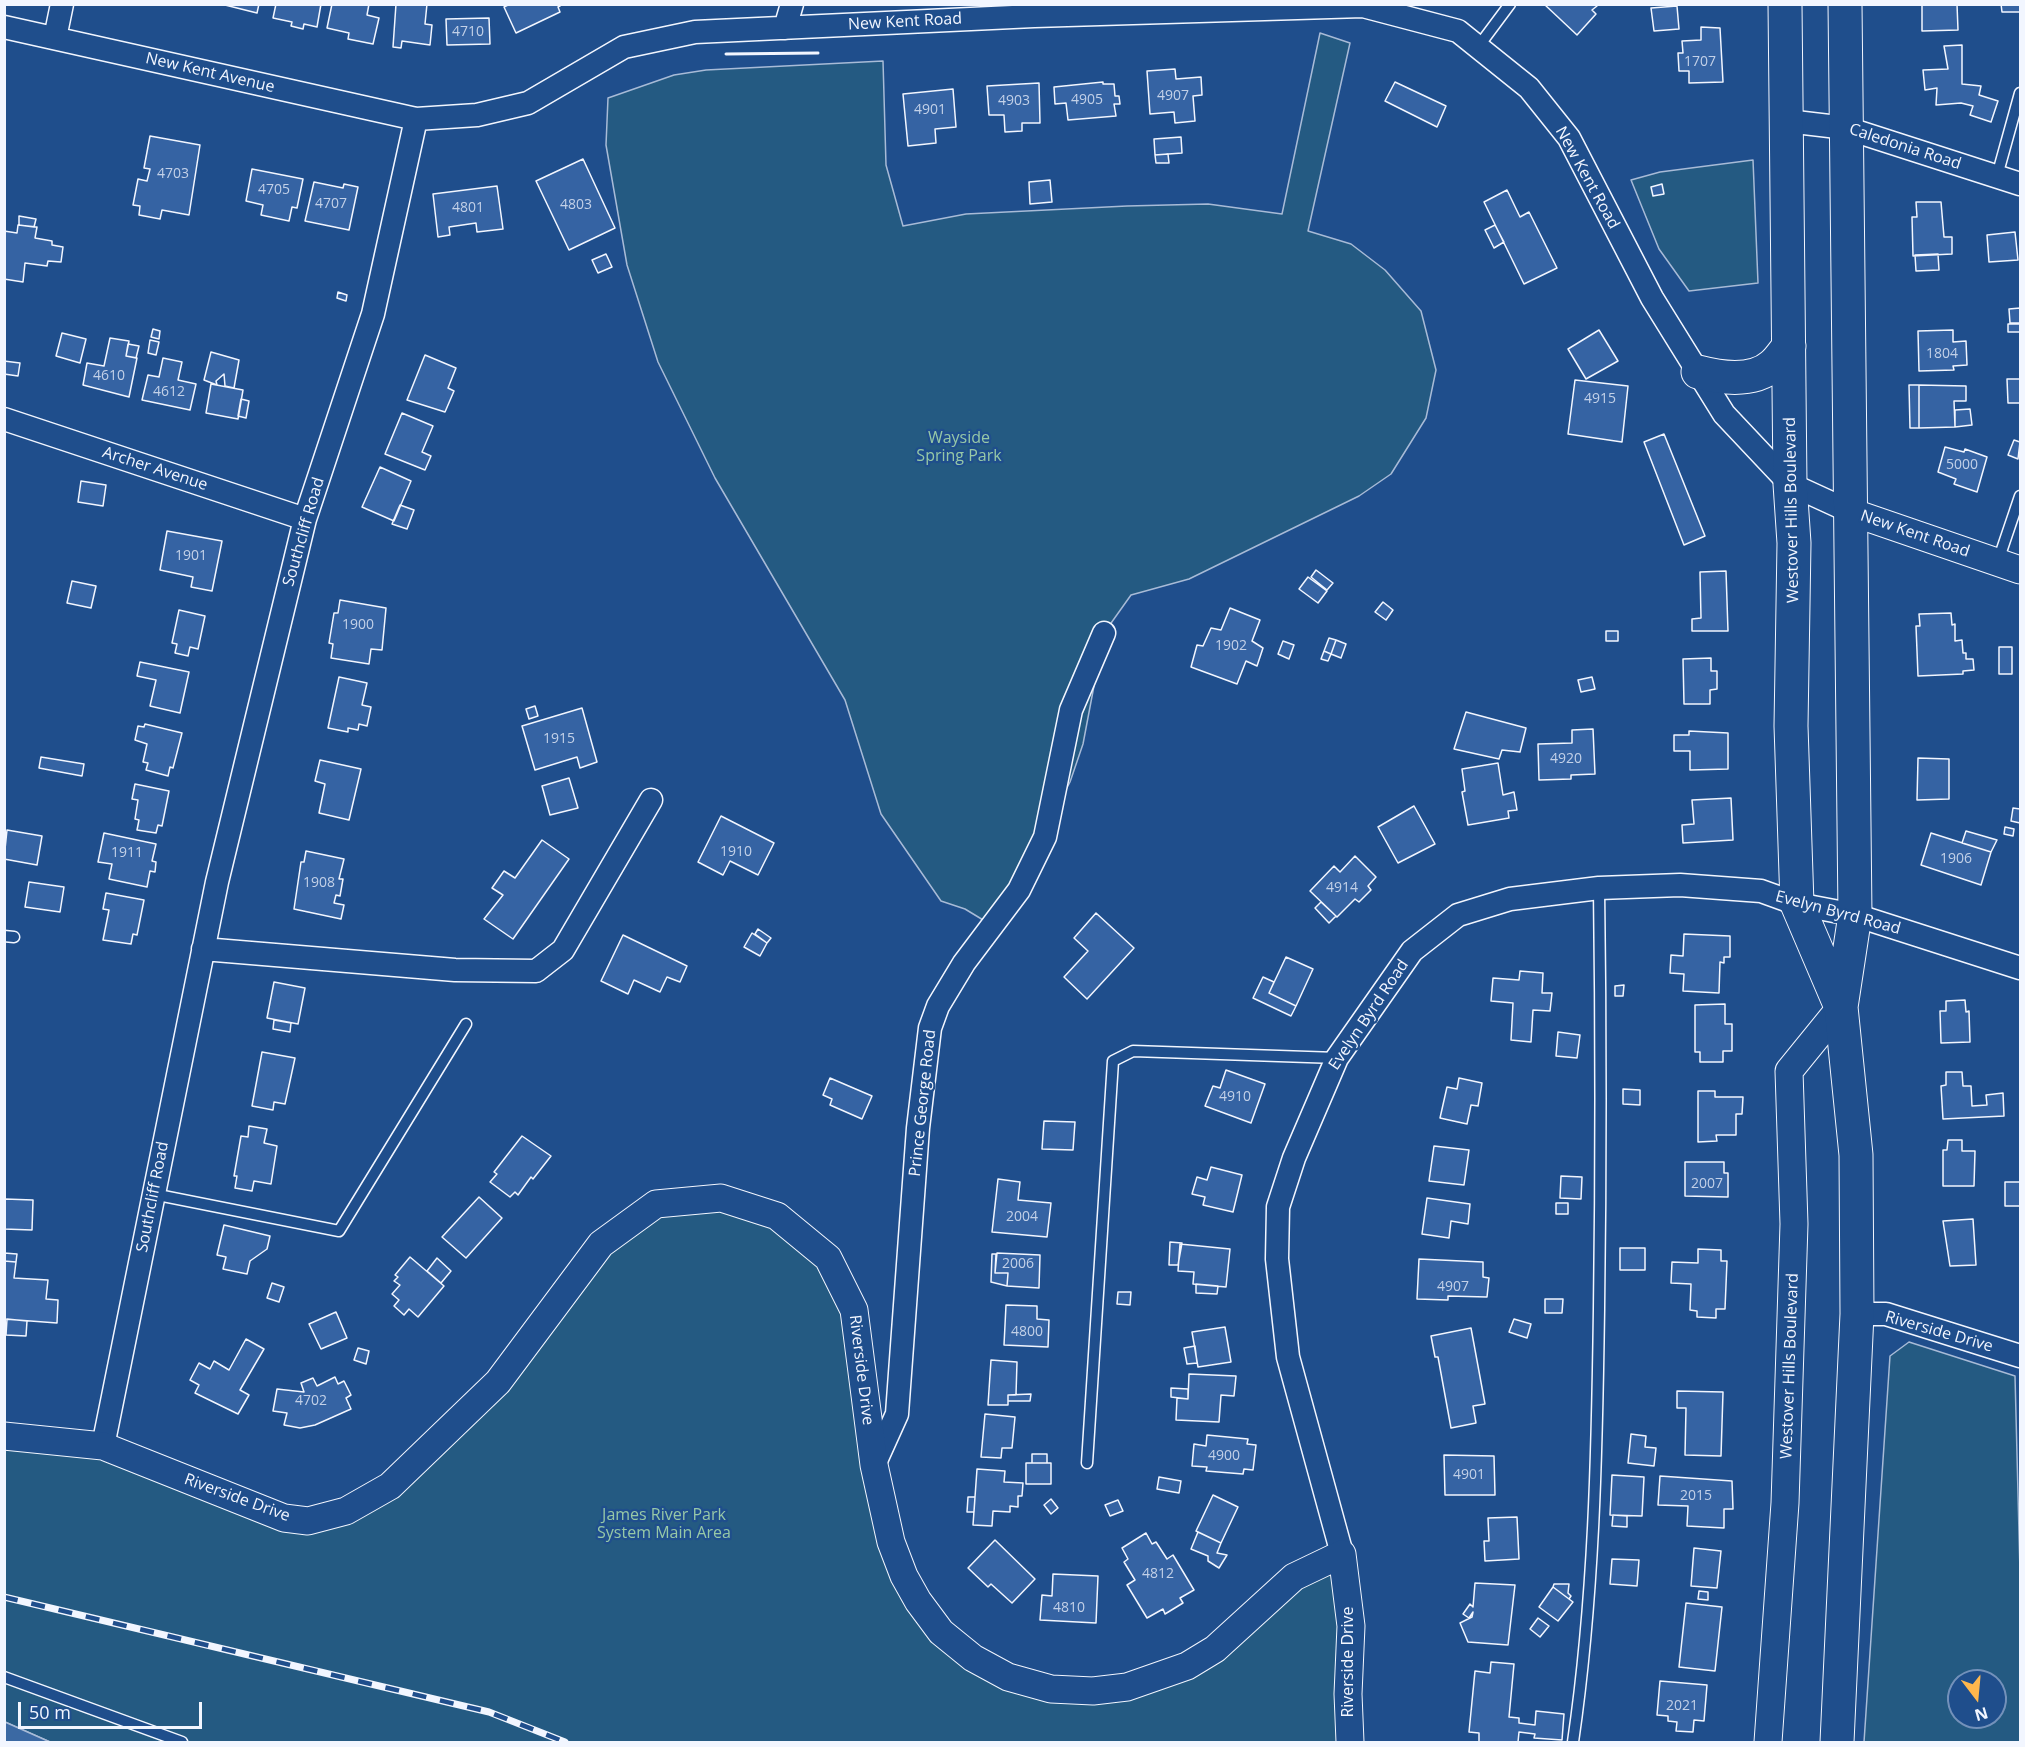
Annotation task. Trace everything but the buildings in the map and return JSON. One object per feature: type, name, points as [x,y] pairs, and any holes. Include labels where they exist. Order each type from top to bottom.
[{"type":"main road","name":"Westover Hills Boulevard","points":[[1785,4],[1790,484],[1794,543],[1791,726],[1797,904],[1841,1007]]},
{"type":"main road","name":"Westover Hills Boulevard","points":[[1837,1743],[1857,1314],[1856,1155],[1841,1007],[1855,915],[1845,4]]},
{"type":"main road","points":[[1698,372],[1721,378],[1745,377],[1773,366],[1789,346]]},
{"type":"street","points":[[55,38],[62,4]]},
{"type":"street","points":[[785,28],[792,4]]},
{"type":"street","name":"New Kent Road","points":[[416,119],[477,115],[528,104],[624,47],[695,32],[1034,16],[1363,6],[1458,31],[1529,88],[1569,138],[1652,298],[1724,414],[1790,484],[1851,512],[2009,566]]},
{"type":"street","name":"New Kent Avenue","points":[[4,27],[416,119]]},
{"type":"street","name":"Southcliff Road","points":[[103,1446],[203,949],[304,519],[373,314],[416,119]]},
{"type":"street","name":"Caledonia Road","points":[[1787,120],[1845,128],[2020,184]]},
{"type":"street","name":"Archer Avenue","points":[[4,419],[304,519]]},
{"type":"street","name":"Prince George Road","points":[[874,1465],[897,1414],[918,1128],[930,1028],[938,1006],[964,963],[1019,890],[1045,837],[1071,710],[1104,633]]},
{"type":"street","points":[[203,949],[455,970],[536,971],[563,950],[651,800]]},
{"type":"street","name":"Evelyn Byrd Road","points":[[1342,1554],[1288,1357],[1277,1259],[1278,1207],[1294,1158],[1337,1058],[1412,951],[1458,915],[1510,899],[1599,888],[1680,885],[1761,891],[1797,904],[1855,915],[2020,968]]},
{"type":"street","name":"Westover Hills Boulevard","points":[[1768,1743],[1785,1503],[1794,1224],[1789,1071],[1841,1007]]},
{"type":"street","name":"Riverside Drive","points":[[4,1436],[103,1446],[284,1518],[308,1521],[346,1512],[390,1486],[498,1382],[601,1244],[656,1204],[721,1198],[777,1216],[828,1258],[854,1310],[874,1465],[891,1542],[904,1576],[918,1601],[941,1632],[973,1658],[1008,1677],[1051,1689],[1093,1691],[1127,1687],[1187,1666],[1215,1649],[1294,1577],[1342,1554],[1351,1626],[1348,1716],[1350,1743]]},
{"type":"street","name":"Riverside Drive","points":[[1857,1314],[1886,1314],[2020,1356]]},
{"type":"lane","points":[[1478,46],[1510,4]]},
{"type":"lane","points":[[1997,176],[2020,93]]},
{"type":"lane","points":[[2009,566],[2020,496]]},
{"type":"lane","points":[[1574,1743],[1586,1652],[1596,1505],[1601,1163],[1599,888]]},
{"type":"lane","points":[[153,1194],[339,1231],[466,1024]]},
{"type":"lane","points":[[1087,1462],[1113,1061],[1134,1051],[1337,1058]]},
{"type":"lane","points":[[4,1677],[182,1743]]},
{"type":"green space","name":"Wayside Spring Park","points":[[1320,33],[1350,43],[1308,231],[1351,244],[1385,270],[1421,311],[1436,370],[1426,418],[1391,474],[1359,496],[1189,579],[1131,595],[1104,633],[1083,744],[1070,782],[993,926],[965,909],[941,901],[881,814],[845,700],[715,478],[658,362],[627,265],[606,145],[608,98],[674,75],[706,70],[883,61],[886,165],[903,226],[966,214],[1127,206],[1208,204],[1282,214]]},
{"type":"green space","points":[[1753,160],[1758,283],[1689,291],[1659,249],[1631,180],[1660,172]]},
{"type":"green space","name":"James River Park System Main Area","points":[[656,1204],[777,1216],[854,1310],[884,1513],[941,1632],[1051,1689],[1162,1677],[1342,1554],[1350,1742],[50,1742],[5,1722],[5,1436],[103,1446],[284,1518],[390,1486],[601,1244]]},
{"type":"green space","points":[[1909,1342],[2015,1376],[2020,1572],[2020,1742],[1864,1742],[1890,1356]]},
{"type":"shaded area","points":[[5,1722],[50,1742],[5,1742]]},
{"type":"railway","points":[[4,1597],[489,1712],[565,1742]]},
{"type":"wall","points":[[726,54],[818,53]]}]
